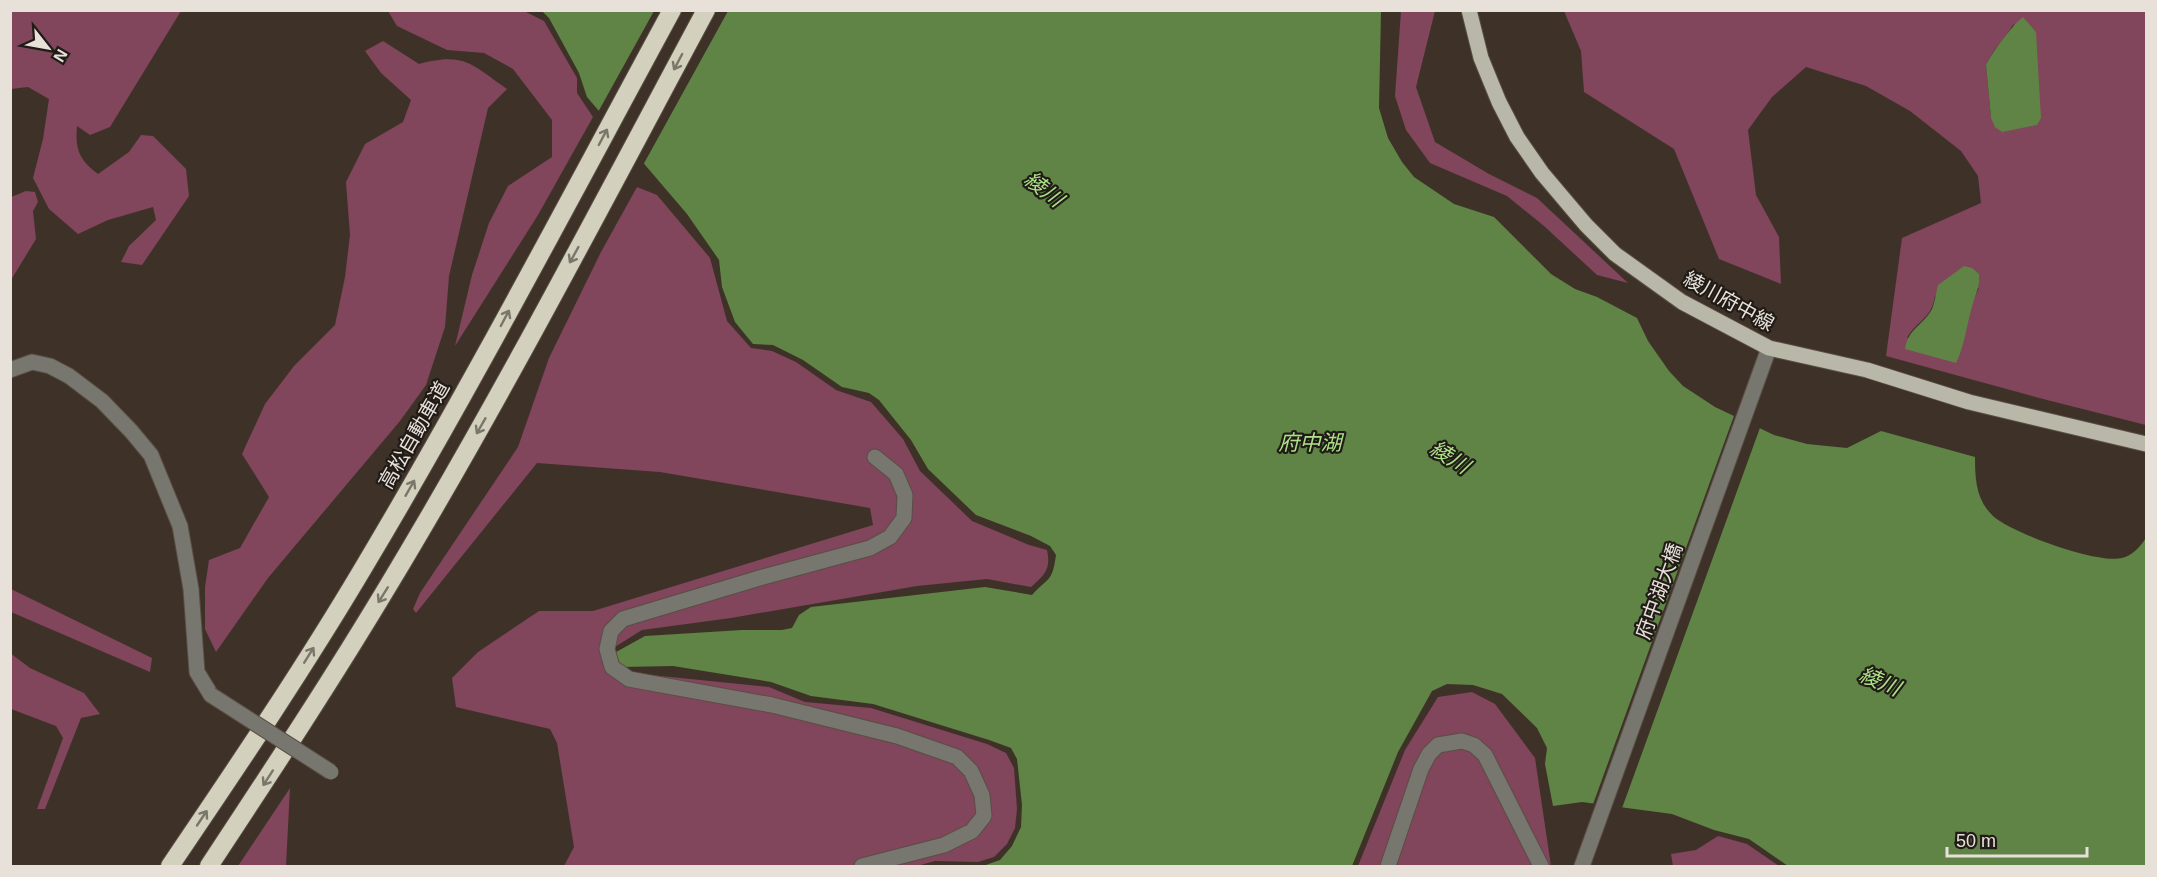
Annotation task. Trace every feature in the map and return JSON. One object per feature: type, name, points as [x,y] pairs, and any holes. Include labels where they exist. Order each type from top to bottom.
[{"type":"highway","name":"高松自動車道","points":[[170,867],[258,736],[364,567],[461,400],[672,10]]},
{"type":"highway","points":[[209,867],[391,582],[482,424],[706,10]]},
{"type":"main road","name":"綾川府中線","points":[[1469,10],[1481,58],[1499,102],[1517,137],[1562,198],[1616,254],[1650,280],[1713,320],[1769,348],[1867,370],[1969,402],[2146,444]]},
{"type":"street","name":"府中湖大橋","points":[[1582,867],[1769,348]]},
{"type":"street","points":[[10,370],[32,363],[50,366],[69,376],[102,401],[151,455],[180,526],[191,589],[197,672],[211,695],[331,772]]},
{"type":"street","points":[[862,867],[944,845],[972,831],[984,816],[982,795],[971,771],[957,757],[897,736],[772,705],[629,678],[612,667],[607,649],[610,631],[623,619],[870,548],[890,537],[904,518],[905,495],[896,474],[875,457]]},
{"type":"street","points":[[1388,867],[1421,769],[1429,754],[1438,745],[1462,741],[1474,745],[1485,755],[1541,867]]},
{"type":"shaded area","points":[[11,10],[181,11],[110,127],[90,135],[77,126],[78,148],[82,159],[98,174],[129,152],[141,135],[153,136],[186,169],[189,196],[142,265],[121,262],[129,246],[156,220],[153,207],[108,220],[78,234],[49,209],[33,178],[43,139],[49,99],[28,87],[11,89]]},
{"type":"shaded area","points":[[388,11],[524,11],[544,21],[577,78],[577,93],[593,117],[538,215],[455,346],[472,275],[489,223],[508,186],[552,157],[552,120],[513,69],[484,53],[447,50],[397,26]]},
{"type":"shaded area","points":[[1401,11],[1435,11],[1416,87],[1435,142],[1489,174],[1537,198],[1628,283],[1597,275],[1544,226],[1507,196],[1430,163],[1406,130],[1395,96]]},
{"type":"shaded area","points":[[1564,11],[2146,11],[2146,425],[1886,356],[1902,238],[1981,203],[1978,176],[1961,151],[1910,111],[1866,86],[1806,67],[1772,97],[1748,130],[1756,195],[1779,237],[1781,284],[1719,259],[1674,149],[1584,92],[1581,51]],"holes":[[[2014,23],[1991,118],[1986,65]],[[1979,288],[1972,303],[1967,324],[1907,338],[1927,315],[1935,296]]]},
{"type":"shaded area","points":[[383,41],[419,64],[447,59],[467,63],[507,89],[488,108],[449,276],[445,327],[426,385],[400,421],[268,578],[216,652],[205,629],[205,587],[209,560],[240,548],[269,497],[242,454],[265,404],[294,366],[335,325],[345,277],[350,235],[346,182],[365,144],[403,122],[411,100],[381,73],[365,51]]},
{"type":"shaded area","points":[[637,187],[657,195],[710,258],[727,321],[751,348],[772,351],[796,362],[836,390],[871,402],[903,439],[920,471],[972,521],[1029,545],[1047,550],[1048,562],[1043,575],[1031,587],[987,579],[917,586],[731,618],[642,630],[602,655],[604,667],[631,673],[769,687],[805,702],[871,708],[987,744],[1006,753],[1014,768],[1017,809],[1015,828],[1007,844],[994,857],[978,862],[935,861],[917,866],[564,866],[574,847],[557,743],[550,729],[456,707],[452,678],[478,652],[539,611],[593,611],[873,525],[870,508],[660,472],[537,463],[416,613],[413,609],[420,593],[518,447],[549,358],[601,252]]},
{"type":"shaded area","points":[[26,191],[35,192],[38,202],[33,211],[36,239],[11,280],[11,197]]},
{"type":"shaded area","points":[[11,589],[152,658],[150,672],[11,612]]},
{"type":"shaded area","points":[[10,653],[30,668],[84,693],[100,714],[81,718],[45,809],[37,809],[63,738],[56,726],[11,709]]},
{"type":"shaded area","points":[[1472,692],[1495,704],[1535,758],[1551,866],[1358,866],[1405,750],[1438,697]]},
{"type":"shaded area","points":[[290,788],[286,866],[238,866]]},
{"type":"shaded area","points":[[1718,836],[1747,844],[1779,866],[1673,866],[1671,854],[1696,850]]},
{"type":"water","name":"府中湖","points":[[542,11],[1381,11],[1379,108],[1388,138],[1414,177],[1454,204],[1494,217],[1551,274],[1575,289],[1597,297],[1637,318],[1648,341],[1669,371],[1683,386],[1715,407],[1774,435],[1807,444],[1847,448],[1881,431],[1975,457],[1978,489],[1987,510],[2018,531],[2055,546],[2110,559],[2122,558],[2136,550],[2146,538],[2146,866],[1788,866],[1749,839],[1714,830],[1672,814],[1582,802],[1553,806],[1545,764],[1547,748],[1537,728],[1502,694],[1473,685],[1447,684],[1432,691],[1398,752],[1352,866],[983,866],[1000,860],[1012,846],[1021,827],[1022,805],[1017,759],[1011,748],[873,704],[811,696],[771,682],[673,666],[621,667],[609,656],[645,636],[792,628],[799,615],[811,607],[985,587],[1032,595],[1051,575],[1056,555],[1050,546],[1031,536],[976,515],[928,469],[911,440],[879,400],[869,393],[842,387],[803,360],[773,345],[753,344],[735,322],[722,287],[719,260],[687,214],[587,97],[579,73],[549,18]]},
{"type":"water","points":[[2023,17],[2036,32],[2041,118],[2037,125],[2002,132],[1995,127],[1991,118],[1986,65],[1992,54]]},
{"type":"water","points":[[1964,266],[1972,268],[1979,274],[1979,284],[1956,363],[1905,349],[1913,331],[1932,309],[1938,285]]},
{"type":"pier","points":[[654,11],[728,11],[642,167],[597,114]]},
{"type":"pier","points":[[1735,413],[1761,425],[1621,811],[1592,807]]},
{"type":"water label","name":"綾川","points":[[1044,189]]},
{"type":"water label","name":"綾川","points":[[1450,457]]},
{"type":"water label","name":"綾川","points":[[1880,681]]}]
